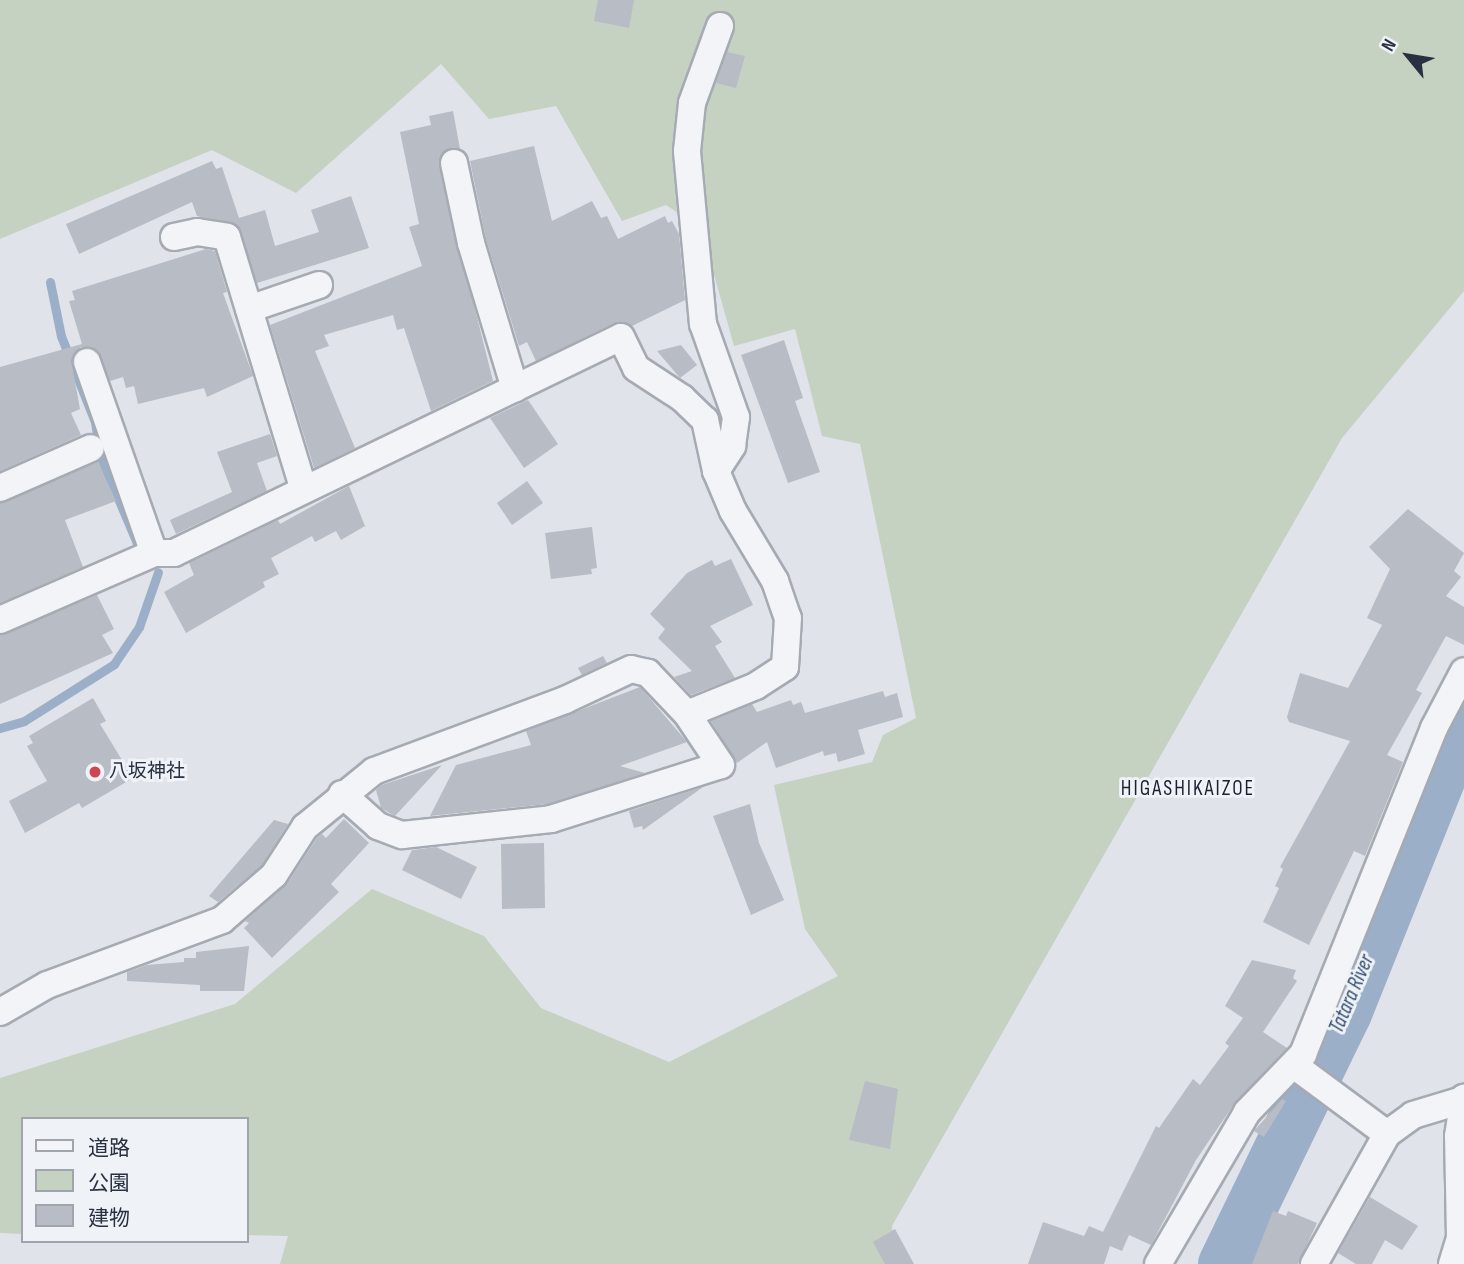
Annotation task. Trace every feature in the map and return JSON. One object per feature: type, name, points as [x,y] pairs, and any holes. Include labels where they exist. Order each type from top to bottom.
[{"type":"street","points":[[716,471],[732,446],[736,417],[703,324],[687,151],[691,103],[720,26]]},
{"type":"street","points":[[454,163],[471,243],[515,389]]},
{"type":"street","points":[[174,237],[197,232],[227,237],[304,490]]},
{"type":"street","points":[[249,309],[319,285]]},
{"type":"street","points":[[0,620],[154,553],[174,553],[621,337],[636,368],[682,398],[705,420],[716,471],[746,536],[783,601],[788,652],[785,667],[775,676],[687,714]]},
{"type":"street","points":[[87,362],[154,553]]},
{"type":"street","points":[[0,488],[91,448]]},
{"type":"street","points":[[0,1012],[47,985],[222,920],[274,875],[305,827],[342,794],[374,771],[565,700],[631,669],[648,673],[687,714],[721,765],[551,820],[402,835],[378,826],[342,794]]},
{"type":"street","points":[[1158,1264],[1247,1112],[1298,1068],[1434,728],[1464,671]]},
{"type":"street","points":[[1298,1068],[1387,1134]]},
{"type":"street","points":[[1314,1264],[1387,1134],[1413,1115],[1464,1099],[1458,1136],[1460,1238],[1452,1264]]},
{"type":"green space","points":[[0,0],[1464,0],[1464,291],[1342,438],[892,1226],[894,1264],[280,1264],[288,1236],[248,1235],[248,1117],[21,1117],[21,1234],[0,1233],[0,1078],[235,1004],[372,889],[484,936],[541,1008],[669,1062],[838,976],[805,929],[774,785],[872,762],[883,735],[916,718],[860,444],[822,436],[795,329],[734,346],[701,228],[666,205],[622,221],[556,106],[489,119],[441,64],[296,193],[212,150],[0,239]]},
{"type":"building","points":[[598,0],[634,0],[629,28],[594,21]]},
{"type":"building","points":[[727,52],[745,56],[736,88],[716,83]]},
{"type":"building","points":[[453,111],[460,149],[444,151],[439,166],[493,381],[431,411],[404,328],[397,330],[393,315],[324,335],[329,346],[315,351],[355,448],[314,468],[270,325],[422,266],[409,227],[419,224],[400,132],[431,125],[429,116]]},
{"type":"building","points":[[534,146],[552,221],[592,201],[601,218],[607,216],[618,239],[665,216],[668,223],[672,221],[679,234],[685,300],[632,326],[614,323],[536,361],[527,342],[519,346],[486,239],[470,161]]},
{"type":"building","points":[[212,161],[216,169],[222,167],[239,218],[265,210],[275,246],[319,232],[311,210],[351,196],[369,248],[257,283],[238,226],[197,216],[192,202],[79,254],[66,224]]},
{"type":"building","points":[[206,249],[215,251],[227,292],[223,293],[253,376],[207,397],[204,388],[138,404],[134,386],[126,388],[123,377],[110,381],[98,351],[81,347],[71,360],[80,409],[71,413],[81,435],[0,471],[0,367],[82,344],[69,301],[75,300],[72,291]]},
{"type":"building","points":[[784,340],[803,398],[795,401],[820,472],[788,483],[741,355]]},
{"type":"building","points":[[681,345],[697,365],[680,378],[657,351]]},
{"type":"building","points":[[528,400],[558,444],[524,468],[490,418]]},
{"type":"building","points":[[270,434],[277,456],[257,463],[267,491],[176,534],[170,520],[232,492],[217,452]]},
{"type":"building","points":[[98,462],[116,501],[65,520],[83,567],[0,603],[0,503]]},
{"type":"building","points":[[527,481],[543,503],[512,525],[497,503]]},
{"type":"building","points":[[349,486],[365,526],[341,540],[336,531],[315,542],[312,536],[271,558],[279,574],[263,582],[265,587],[186,633],[164,592],[194,575],[189,563],[278,520],[280,524]]},
{"type":"building","points":[[1408,509],[1464,553],[1454,571],[1461,577],[1446,596],[1464,607],[1464,645],[1446,636],[1416,690],[1422,693],[1387,755],[1403,762],[1365,856],[1354,851],[1309,945],[1263,922],[1279,888],[1275,886],[1283,869],[1280,867],[1350,741],[1289,722],[1287,717],[1300,673],[1348,688],[1382,625],[1367,618],[1390,569],[1369,547]]},
{"type":"building","points":[[592,527],[597,568],[591,569],[592,574],[551,579],[545,533]]},
{"type":"building","points":[[731,559],[753,605],[710,626],[722,642],[715,646],[735,678],[691,695],[674,677],[692,671],[658,638],[665,629],[650,614],[687,573],[712,560],[715,566]]},
{"type":"building","points":[[97,595],[114,629],[102,635],[113,653],[0,704],[0,635]]},
{"type":"building","points":[[603,656],[607,663],[582,675],[578,668]]},
{"type":"building","points":[[640,687],[687,742],[620,766],[645,773],[548,804],[430,816],[456,765],[531,745],[526,731]]},
{"type":"building","points":[[883,691],[885,697],[897,693],[903,717],[858,730],[865,754],[838,762],[836,753],[824,756],[823,751],[776,768],[767,742],[737,763],[711,721],[752,704],[757,712],[791,700],[793,705],[801,702],[805,713]]},
{"type":"building","points":[[93,698],[106,721],[100,724],[133,778],[82,808],[79,803],[25,833],[9,801],[47,781],[27,746],[33,743],[29,736]]},
{"type":"building","points":[[442,765],[395,816],[381,808],[376,790],[382,785]]},
{"type":"building","points":[[703,787],[643,830],[642,826],[634,828],[629,811]]},
{"type":"building","points":[[750,804],[759,843],[784,900],[751,915],[713,816]]},
{"type":"building","points":[[344,819],[369,843],[331,884],[339,892],[272,958],[244,928],[249,923],[245,921],[287,884],[317,838],[322,834],[326,838]]},
{"type":"building","points":[[274,820],[288,824],[262,865],[218,902],[209,896]]},
{"type":"building","points":[[544,843],[545,908],[502,909],[501,844]]},
{"type":"building","points":[[436,847],[477,867],[461,899],[402,870],[412,850]]},
{"type":"building","points":[[249,946],[244,991],[200,991],[200,985],[127,981],[127,972],[147,965],[184,962],[184,958],[196,958],[196,952]]},
{"type":"building","points":[[1252,960],[1296,970],[1293,978],[1297,981],[1263,1032],[1287,1048],[1234,1104],[1196,1160],[1151,1245],[1129,1235],[1122,1251],[1110,1246],[1104,1264],[1028,1264],[1043,1222],[1084,1236],[1089,1226],[1103,1232],[1156,1126],[1159,1128],[1193,1079],[1200,1085],[1229,1046],[1225,1043],[1243,1018],[1225,1006]]},
{"type":"building","points":[[865,1081],[898,1089],[890,1149],[849,1140]]},
{"type":"building","points":[[1282,1099],[1286,1101],[1264,1137],[1254,1131]]},
{"type":"building","points":[[1370,1197],[1418,1226],[1402,1250],[1385,1240],[1372,1264],[1356,1264],[1338,1253]]},
{"type":"building","points":[[1273,1211],[1286,1216],[1288,1211],[1317,1223],[1298,1264],[1252,1264]]},
{"type":"building","points":[[895,1229],[914,1264],[885,1264],[873,1242]]},
{"type":"waterway","points":[[50,282],[61,336],[95,422],[101,458],[139,548]]},
{"type":"waterway","points":[[0,728],[24,721],[114,664],[139,627],[158,572]]},
{"type":"waterway","name":"Tatara River","points":[[1224,1264],[1346,1013],[1464,718]]},
{"type":"place","name":"八坂神社","points":[[95,772]]},
{"type":"district","name":"HIGASHIKAIZOE","points":[[1188,789]]}]
